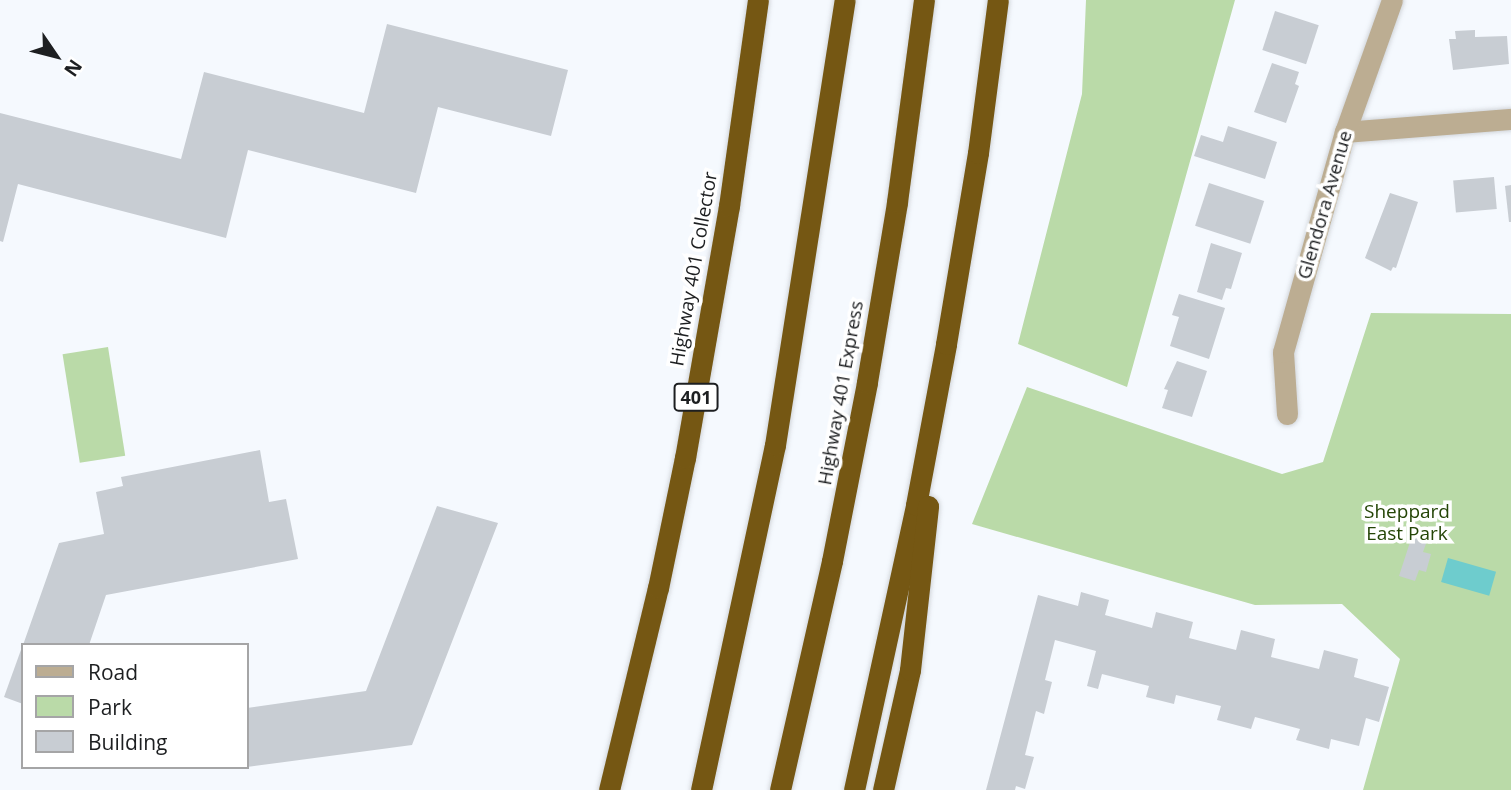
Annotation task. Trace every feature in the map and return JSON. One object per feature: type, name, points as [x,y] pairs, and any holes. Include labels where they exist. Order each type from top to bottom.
[{"type":"highway","name":"Highway 401 Collector","points":[[609,790],[655,600],[685,457],[729,206],[758,0]]},
{"type":"highway","points":[[701,790],[775,444],[845,0]]},
{"type":"highway","name":"Highway 401 Express","points":[[780,790],[832,561],[867,382],[897,202],[925,0]]},
{"type":"highway","points":[[854,790],[916,505],[946,344],[978,153],[998,0]]},
{"type":"highway","points":[[883,790],[910,670],[946,344]]},
{"type":"street","name":"Glendora Avenue","points":[[1287,414],[1283,352],[1345,132],[1392,0]]},
{"type":"street","points":[[1345,132],[1511,119]]},
{"type":"green space","points":[[1086,0],[1235,0],[1127,387],[1018,344],[1082,94]]},
{"type":"green space","name":"Sheppard East Park","points":[[1371,313],[1511,314],[1511,790],[1363,790],[1400,659],[1342,604],[1255,605],[972,524],[1027,387],[1282,474],[1323,462]]},
{"type":"green space","points":[[108,347],[125,456],[80,463],[63,354]]},
{"type":"water","points":[[1448,558],[1496,572],[1489,596],[1441,582]]},
{"type":"building","points":[[1275,11],[1319,25],[1306,64],[1262,50]]},
{"type":"building","points":[[387,24],[568,70],[551,136],[438,107],[416,193],[248,150],[226,238],[18,184],[3,242],[0,241],[0,113],[181,159],[204,72],[364,113]]},
{"type":"building","points":[[1475,30],[1475,37],[1507,36],[1509,64],[1453,70],[1449,39],[1456,39],[1455,31]]},
{"type":"building","points":[[1272,63],[1299,72],[1295,84],[1299,86],[1286,123],[1254,112]]},
{"type":"building","points":[[1228,126],[1277,142],[1265,179],[1194,156],[1201,135],[1223,142]]},
{"type":"building","points":[[1494,177],[1497,209],[1456,212],[1453,181]]},
{"type":"building","points":[[1209,183],[1264,201],[1250,244],[1195,226]]},
{"type":"building","points":[[1511,185],[1511,222],[1509,222],[1505,186]]},
{"type":"building","points":[[1390,193],[1418,202],[1396,268],[1393,267],[1391,271],[1365,258]]},
{"type":"building","points":[[1211,243],[1242,253],[1231,289],[1226,288],[1222,300],[1197,292]]},
{"type":"building","points":[[1179,294],[1225,308],[1209,359],[1170,346],[1179,317],[1172,315]]},
{"type":"building","points":[[1177,361],[1207,371],[1192,417],[1162,408],[1168,390],[1164,389]]},
{"type":"building","points":[[260,450],[269,502],[286,499],[298,559],[106,595],[90,643],[24,643],[59,543],[104,534],[96,492],[123,486],[121,477]]},
{"type":"building","points":[[437,506],[498,523],[412,745],[248,767],[248,708],[366,691]]},
{"type":"building","points":[[1412,536],[1427,541],[1423,552],[1431,554],[1426,572],[1419,570],[1415,581],[1399,576]]},
{"type":"building","points":[[1081,592],[1109,600],[1105,615],[1152,628],[1156,612],[1193,622],[1189,638],[1236,650],[1241,630],[1275,639],[1271,657],[1319,669],[1324,650],[1358,659],[1354,677],[1389,687],[1379,722],[1366,718],[1359,746],[1331,739],[1329,749],[1296,740],[1300,729],[1255,717],[1251,729],[1217,720],[1221,706],[1176,695],[1174,704],[1146,697],[1149,686],[1102,674],[1098,689],[1087,686],[1096,651],[1055,640],[1045,680],[1052,682],[1044,714],[1036,711],[1025,755],[1034,757],[1025,789],[1016,786],[1015,790],[986,790],[1038,595],[1078,606]]},
{"type":"building","points":[[21,650],[21,703],[4,697]]}]
